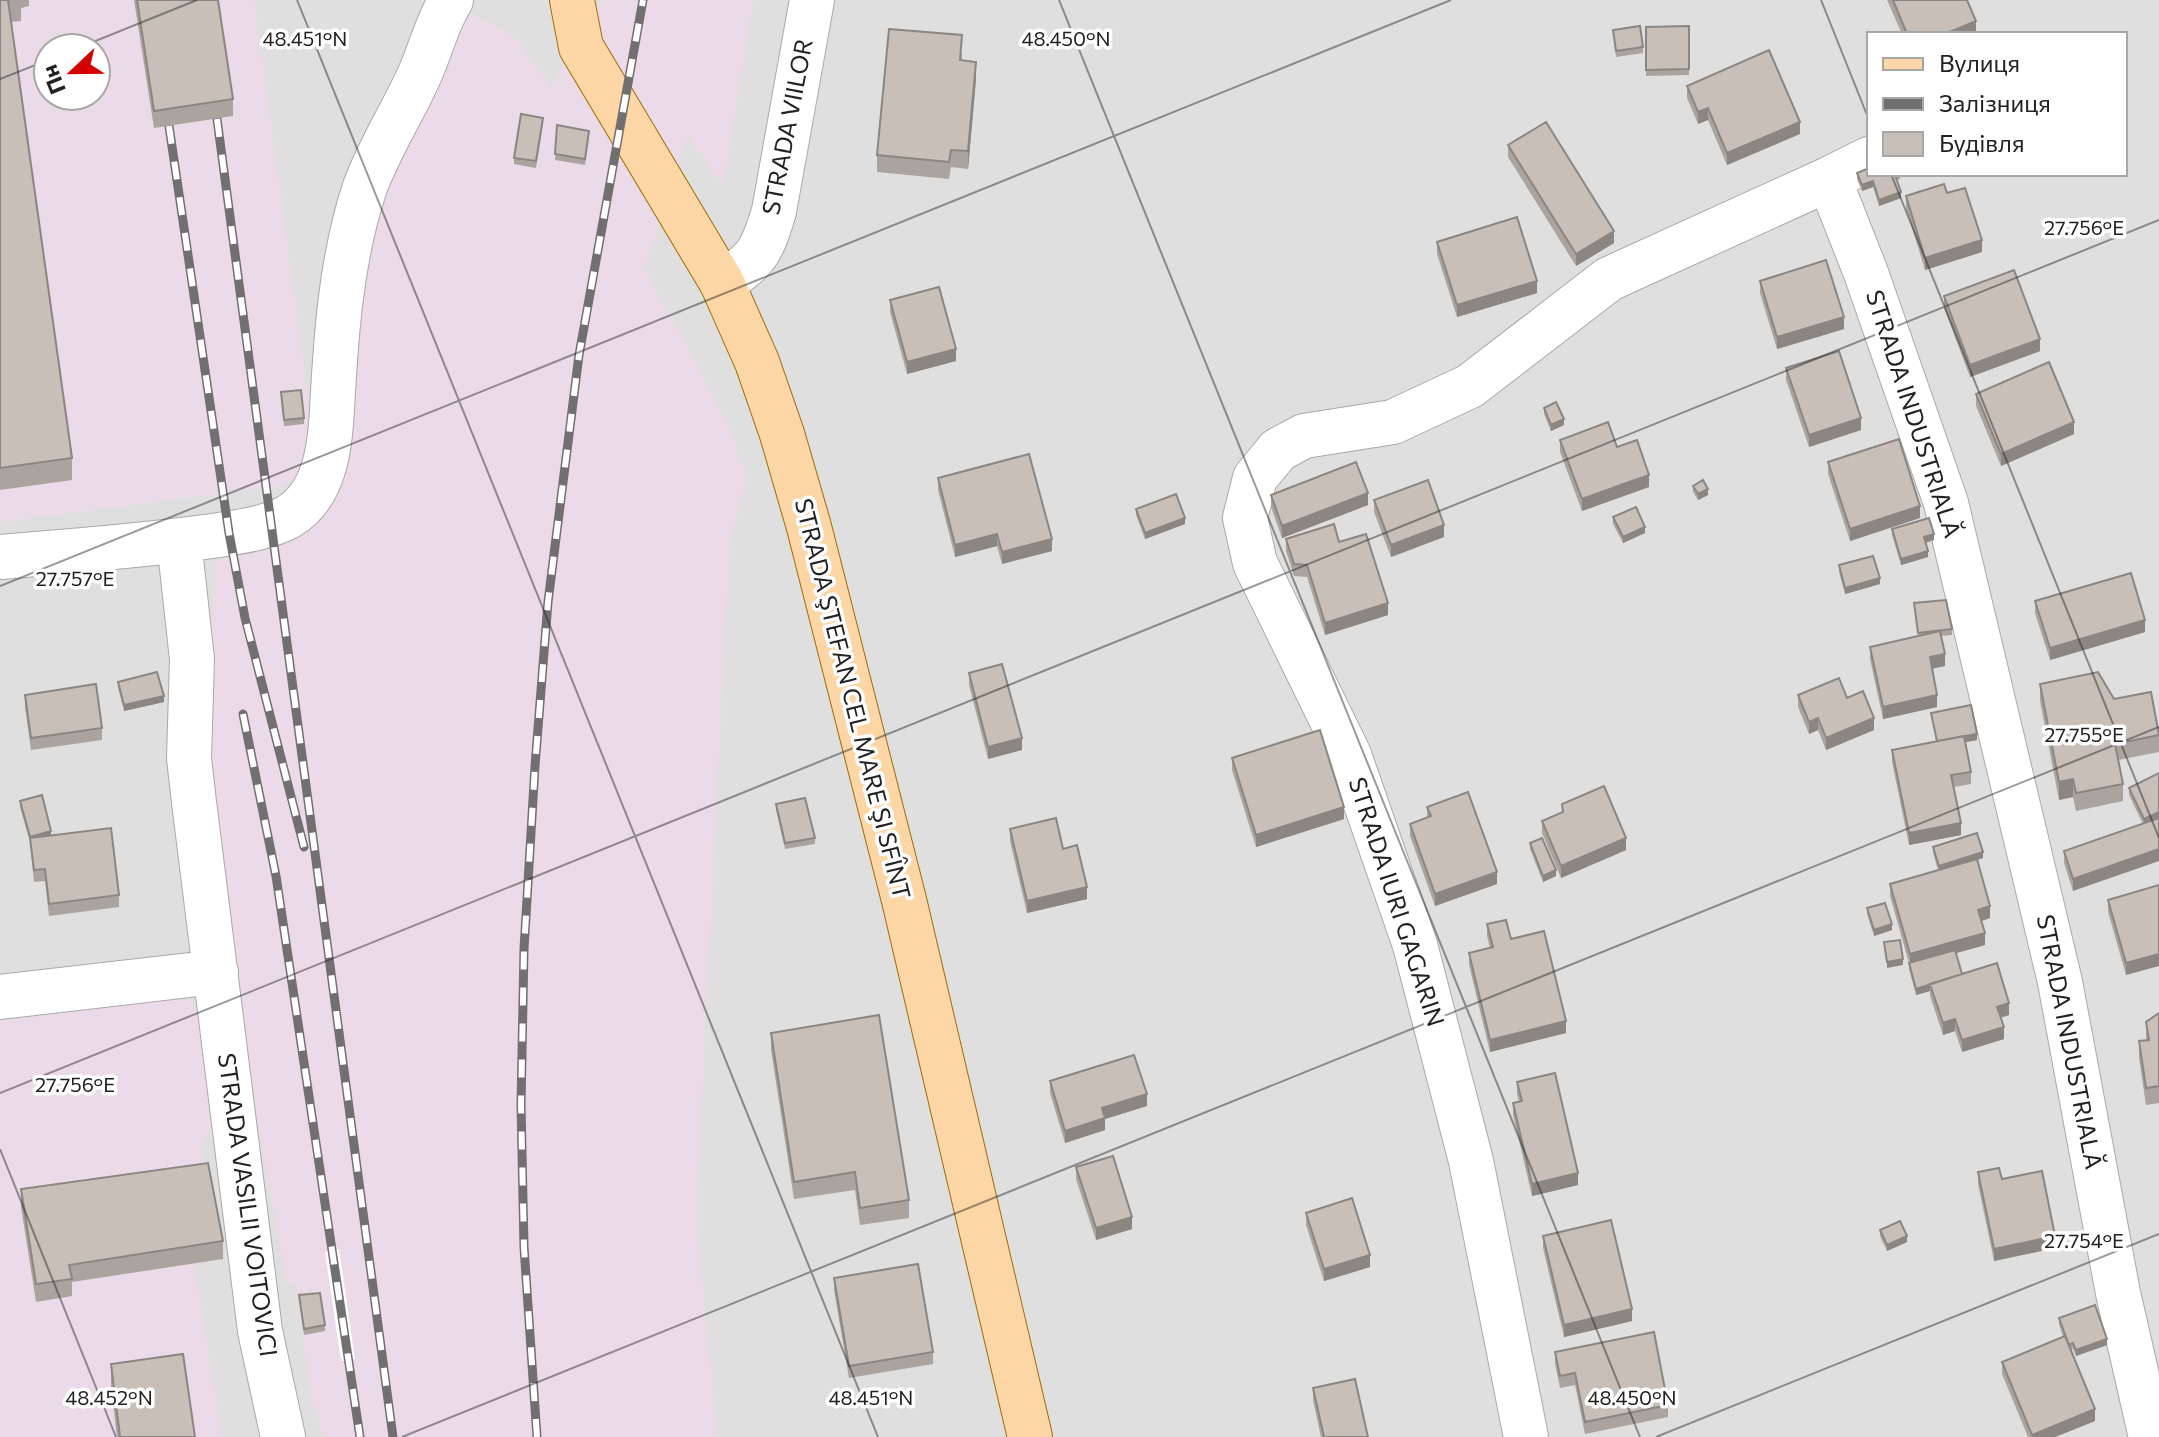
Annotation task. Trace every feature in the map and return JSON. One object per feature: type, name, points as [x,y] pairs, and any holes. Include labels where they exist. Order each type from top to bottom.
[{"type":"main road","name":"STRADA ŞTEFAN CEL MARE ŞI SFÎNT","points":[[572,0],[581,47],[588,62],[722,283],[757,362],[782,434],[809,527],[908,915],[1030,1437]]},
{"type":"street","points":[[0,557],[179,541],[270,525],[289,516],[312,492],[322,475],[331,436],[337,320],[365,189],[379,152],[419,77],[451,0]]},
{"type":"street","name":"STRADA VIILOR","points":[[722,283],[752,263],[767,234],[774,211],[812,0]]},
{"type":"street","points":[[1829,179],[1867,160]]},
{"type":"street","name":"STRADA IURI GAGARIN","points":[[1526,1437],[1471,1161],[1415,945],[1349,755],[1255,563],[1245,518],[1255,478],[1278,450],[1304,436],[1393,422],[1470,386],[1609,279],[1829,179]]},
{"type":"street","name":"STRADA INDUSTRIALĂ","points":[[1829,179],[1866,273],[1946,503],[2060,982],[2118,1293],[2151,1437]]},
{"type":"street","name":"STRADA VASILII VOITOVICI","points":[[179,541],[192,659],[189,758],[260,1331],[283,1437]]},
{"type":"street","points":[[0,997],[216,972]]},
{"type":"shaded area","points":[[0,0],[2159,0],[2159,1437],[0,1437]]},
{"type":"shaded area","points":[[0,0],[254,0],[313,436],[300,474],[282,486],[0,522]]},
{"type":"shaded area","points":[[602,0],[753,0],[723,186],[688,135],[644,268],[729,426],[746,478],[729,545],[696,1217],[717,1437],[324,1437],[312,1400],[296,1285],[287,1283],[234,989],[196,748],[211,646],[216,560],[300,526],[352,339],[373,218],[467,11],[515,38],[551,87]]},
{"type":"shaded area","points":[[183,996],[198,1008],[214,1127],[200,1145],[223,1259],[194,1264],[222,1437],[0,1437],[0,1012]]},
{"type":"pier","points":[[339,1249],[355,1359],[341,1361],[325,1252]]},
{"type":"building","points":[[0,0],[8,0],[72,458],[0,468]]},
{"type":"building","points":[[137,0],[218,0],[233,99],[154,111]]},
{"type":"building","points":[[1893,0],[1967,0],[1976,21],[1950,32],[1906,32]]},
{"type":"building","points":[[1640,26],[1643,47],[1616,51],[1613,30]]},
{"type":"building","points":[[1689,26],[1689,69],[1646,70],[1646,27]]},
{"type":"building","points":[[889,29],[962,35],[960,60],[976,62],[968,151],[951,150],[949,162],[877,155]]},
{"type":"building","points":[[1769,50],[1800,122],[1727,153],[1708,108],[1698,112],[1687,86]]},
{"type":"building","points":[[521,114],[543,118],[536,161],[514,158]]},
{"type":"building","points":[[1546,122],[1614,231],[1576,254],[1508,145]]},
{"type":"building","points":[[557,125],[589,131],[585,159],[555,154]]},
{"type":"building","points":[[1867,169],[1867,176],[1895,176],[1901,192],[1879,200],[1873,181],[1862,185],[1857,173]]},
{"type":"building","points":[[1944,184],[1947,193],[1965,188],[1982,240],[1925,258],[1906,196]]},
{"type":"building","points":[[1517,217],[1537,281],[1457,305],[1437,242]]},
{"type":"building","points":[[1826,260],[1844,317],[1777,337],[1760,281]]},
{"type":"building","points":[[2014,270],[2040,339],[1970,365],[1944,296]]},
{"type":"building","points":[[939,287],[956,349],[907,362],[890,300]]},
{"type":"building","points":[[1839,351],[1861,418],[1809,435],[1786,368]]},
{"type":"building","points":[[2049,362],[2074,422],[2001,454],[1976,394]]},
{"type":"building","points":[[301,390],[304,418],[284,420],[281,392]]},
{"type":"building","points":[[1556,402],[1564,419],[1551,425],[1544,408]]},
{"type":"building","points":[[1608,422],[1617,447],[1637,440],[1649,475],[1582,499],[1560,440]]},
{"type":"building","points":[[1899,439],[1920,506],[1850,529],[1828,462]]},
{"type":"building","points":[[1029,454],[1052,539],[1002,552],[997,534],[955,545],[938,478]]},
{"type":"building","points":[[1356,462],[1368,493],[1282,526],[1271,495]]},
{"type":"building","points":[[1428,480],[1444,525],[1391,545],[1374,500]]},
{"type":"building","points":[[1703,480],[1708,489],[1698,494],[1693,486]]},
{"type":"building","points":[[1176,494],[1185,518],[1145,533],[1136,509]]},
{"type":"building","points":[[1636,507],[1645,527],[1623,537],[1613,517]]},
{"type":"building","points":[[1929,518],[1934,534],[1924,537],[1928,551],[1901,559],[1892,529]]},
{"type":"building","points":[[1334,524],[1339,542],[1366,534],[1388,603],[1325,623],[1307,565],[1294,564],[1286,539]]},
{"type":"building","points":[[1873,556],[1880,578],[1845,588],[1839,565]]},
{"type":"building","points":[[2131,573],[2145,620],[2050,648],[2035,601]]},
{"type":"building","points":[[1946,600],[1952,629],[1918,633],[1914,603]]},
{"type":"building","points":[[1940,631],[1945,654],[1930,657],[1937,695],[1883,707],[1870,647]]},
{"type":"building","points":[[1002,664],[1022,738],[988,747],[969,673]]},
{"type":"building","points":[[157,672],[164,696],[124,705],[118,682]]},
{"type":"building","points":[[2098,672],[2114,699],[2151,692],[2159,735],[2115,744],[2123,784],[2076,793],[2073,779],[2059,782],[2040,684]]},
{"type":"building","points":[[1839,678],[1847,698],[1863,691],[1874,718],[1826,738],[1818,718],[1809,722],[1798,695]]},
{"type":"building","points":[[96,684],[102,728],[31,738],[25,695]]},
{"type":"building","points":[[1971,705],[1977,734],[1937,741],[1931,713]]},
{"type":"building","points":[[1320,730],[1344,807],[1256,835],[1232,758]]},
{"type":"building","points":[[1964,736],[1971,772],[1951,775],[1961,823],[1909,833],[1892,750]]},
{"type":"building","points":[[2159,773],[2159,812],[2144,819],[2129,788]]},
{"type":"building","points":[[1604,786],[1626,838],[1561,866],[1542,821],[1563,812],[1562,804]]},
{"type":"building","points":[[1468,792],[1497,872],[1435,894],[1410,824],[1431,816],[1427,807]]},
{"type":"building","points":[[42,795],[51,831],[30,837],[20,801]]},
{"type":"building","points":[[805,798],[815,838],[785,843],[776,804]]},
{"type":"building","points":[[1056,818],[1063,849],[1077,845],[1087,887],[1027,901],[1010,829]]},
{"type":"building","points":[[2159,818],[2159,849],[2073,879],[2064,851]]},
{"type":"building","points":[[111,828],[119,895],[49,904],[45,869],[34,870],[30,838]]},
{"type":"building","points":[[1977,833],[1983,852],[1939,866],[1933,847]]},
{"type":"building","points":[[1542,838],[1556,870],[1543,876],[1530,843]]},
{"type":"building","points":[[1977,859],[1990,906],[1978,910],[1985,933],[1910,954],[1890,884]]},
{"type":"building","points":[[2159,885],[2159,954],[2126,963],[2108,900]]},
{"type":"building","points":[[1885,903],[1892,924],[1874,930],[1867,908]]},
{"type":"building","points":[[1506,920],[1511,939],[1544,931],[1566,1021],[1490,1040],[1469,953],[1493,947],[1487,924]]},
{"type":"building","points":[[1900,940],[1903,959],[1887,962],[1884,942]]},
{"type":"building","points":[[1955,950],[1962,974],[1916,989],[1909,963]]},
{"type":"building","points":[[1997,963],[2009,1003],[1997,1007],[2004,1027],[1962,1040],[1955,1019],[1943,1023],[1930,984]]},
{"type":"building","points":[[2159,1013],[2159,1086],[2146,1088],[2139,1041],[2149,1040],[2146,1022]]},
{"type":"building","points":[[879,1015],[909,1200],[860,1208],[855,1172],[794,1182],[771,1033]]},
{"type":"building","points":[[1134,1055],[1147,1094],[1102,1108],[1105,1118],[1065,1131],[1050,1081]]},
{"type":"building","points":[[1555,1073],[1578,1173],[1532,1184],[1513,1103],[1522,1101],[1517,1082]]},
{"type":"building","points":[[1113,1156],[1132,1217],[1096,1228],[1076,1167]]},
{"type":"building","points":[[208,1163],[223,1241],[69,1265],[72,1279],[36,1284],[21,1189]]},
{"type":"building","points":[[1999,1168],[2002,1179],[2042,1171],[2055,1236],[1994,1249],[1978,1172]]},
{"type":"building","points":[[1352,1198],[1370,1255],[1324,1269],[1306,1213]]},
{"type":"building","points":[[1611,1220],[1632,1309],[1564,1325],[1543,1236]]},
{"type":"building","points":[[1900,1221],[1907,1236],[1887,1245],[1880,1230]]},
{"type":"building","points":[[918,1264],[933,1352],[849,1366],[834,1278]]},
{"type":"building","points":[[320,1293],[325,1325],[304,1329],[299,1295]]},
{"type":"building","points":[[2095,1305],[2107,1339],[2076,1350],[2073,1343],[2069,1345],[2059,1318]]},
{"type":"building","points":[[1654,1332],[1668,1405],[1585,1422],[1575,1373],[1560,1376],[1555,1352]]},
{"type":"building","points":[[2065,1336],[2095,1409],[2032,1435],[2002,1362]]},
{"type":"building","points":[[183,1354],[195,1437],[120,1437],[111,1364]]},
{"type":"building","points":[[1355,1379],[1368,1437],[1324,1437],[1313,1388]]},
{"type":"railway","points":[[537,1437],[524,1247],[521,1105],[524,949],[535,766],[548,602],[579,355],[643,0]]},
{"type":"railway","points":[[217,119],[393,1437]]},
{"type":"railway","points":[[169,126],[229,533],[245,618],[304,847]]},
{"type":"railway","points":[[243,714],[276,876],[360,1437]]}]
